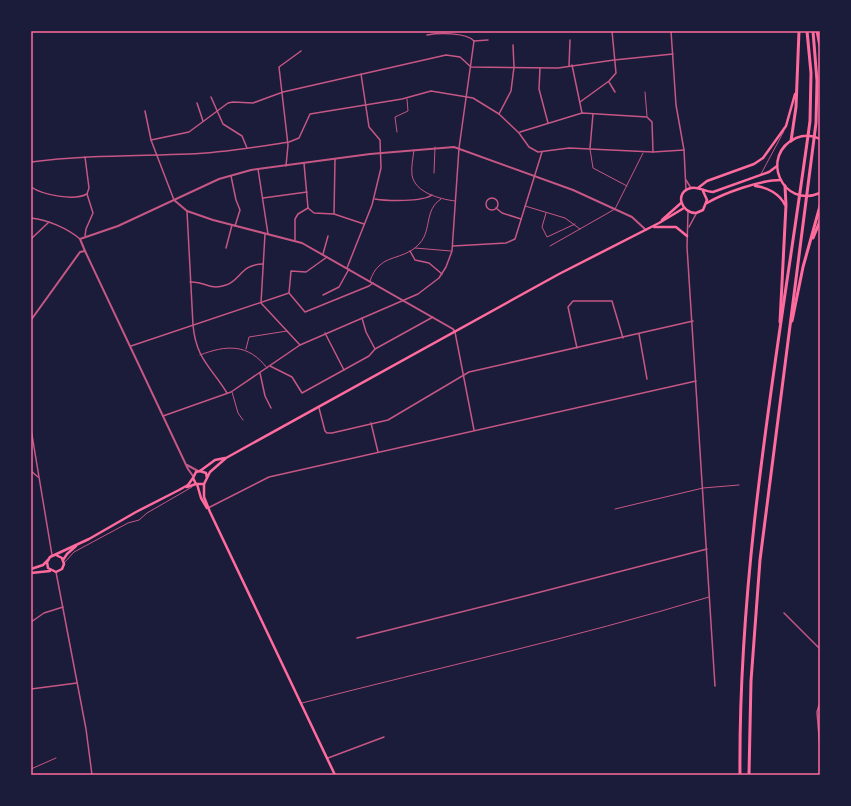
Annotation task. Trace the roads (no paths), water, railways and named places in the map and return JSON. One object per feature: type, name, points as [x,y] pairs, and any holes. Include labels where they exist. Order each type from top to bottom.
[{"type":"highway","points":[[791,141],[797,89],[799,31]]},
{"type":"highway","points":[[740,775],[744,655],[751,559],[810,121],[811,73],[807,31]]},
{"type":"highway","points":[[749,775],[751,681],[760,560],[816,123],[817,81],[813,31]]},
{"type":"highway","points":[[817,31],[820,46]]},
{"type":"highway","points":[[779,344],[786,205],[785,186]]},
{"type":"highway","points":[[787,348],[809,247],[820,206]]},
{"type":"highway","points":[[809,247],[820,221]]},
{"type":"main road","points":[[698,188],[707,181],[759,161],[770,150],[786,126],[797,89]]},
{"type":"main road","points":[[819,194],[802,195],[789,191],[781,180],[777,166],[780,153],[791,141],[796,138],[809,136],[820,139]]},
{"type":"main road","points":[[777,166],[768,172],[713,192],[703,191],[698,188],[691,188],[686,190],[682,196],[681,202],[688,212],[696,213],[703,210],[707,204],[751,186],[773,180],[781,180]]},
{"type":"main road","points":[[751,186],[761,186],[775,193],[786,205]]},
{"type":"main road","points":[[703,191],[707,204]]},
{"type":"main road","points":[[659,223],[681,202]]},
{"type":"main road","points":[[335,775],[208,508],[204,497],[204,484],[207,478],[215,467],[226,458],[574,267],[652,227],[684,208]]},
{"type":"main road","points":[[652,227],[672,226],[678,228],[687,236]]},
{"type":"main road","points":[[31,569],[43,565],[54,556],[188,485],[199,471],[216,460],[226,458]]},
{"type":"main road","points":[[199,471],[204,472],[207,478]]},
{"type":"main road","points":[[193,477],[197,484],[201,498],[210,512]]},
{"type":"main road","points":[[179,490],[197,484],[204,484]]},
{"type":"main road","points":[[31,572],[56,572],[62,569],[67,554],[77,545]]},
{"type":"main road","points":[[54,556],[60,557],[64,562]]},
{"type":"main road","points":[[48,560],[48,568],[52,571]]},
{"type":"street","points":[[580,102],[609,81],[616,74],[612,31]]},
{"type":"street","points":[[671,31],[676,105],[684,150],[686,190]]},
{"type":"street","points":[[427,35],[457,34],[468,36],[474,41],[488,40]]},
{"type":"street","points":[[570,40],[571,65],[582,113]]},
{"type":"street","points":[[163,416],[231,392],[300,345],[405,301],[434,284],[442,275],[452,251],[459,148],[474,41]]},
{"type":"street","points":[[499,114],[511,90],[514,67],[513,45]]},
{"type":"street","points":[[286,166],[287,142],[283,92],[279,67],[301,51]]},
{"type":"street","points":[[151,140],[185,134],[228,103],[253,103],[283,92],[453,55],[460,57],[471,67],[540,68],[672,54]]},
{"type":"street","points":[[540,68],[540,89],[548,124]]},
{"type":"street","points":[[323,295],[338,287],[348,269],[374,199],[381,168],[381,154],[378,136],[369,126],[367,105],[361,74]]},
{"type":"street","points":[[609,81],[615,92]]},
{"type":"street","points":[[31,162],[156,154],[190,154],[287,142],[299,138],[310,114],[407,98],[431,91],[473,98],[499,114],[519,133],[529,147],[542,152],[569,148],[644,152],[684,150]]},
{"type":"street","points":[[211,97],[226,127],[242,136],[247,148]]},
{"type":"street","points":[[197,103],[203,122]]},
{"type":"street","points":[[146,111],[151,140],[174,200],[187,211],[234,226],[295,240],[323,254],[433,317],[455,332],[474,430]]},
{"type":"street","points":[[519,133],[582,113],[647,116],[652,122],[653,152]]},
{"type":"street","points":[[590,148],[594,114]]},
{"type":"street","points":[[80,239],[85,236],[96,235],[118,226],[219,179],[230,176],[258,169],[436,147],[459,148],[535,175],[615,209],[638,221],[646,230]]},
{"type":"street","points":[[452,246],[510,242],[517,236],[542,152]]},
{"type":"street","points":[[85,158],[89,188],[87,194],[93,213],[86,229],[85,236]]},
{"type":"street","points":[[334,214],[335,159]]},
{"type":"street","points":[[304,163],[308,208],[314,213],[334,214],[364,224]]},
{"type":"street","points":[[258,169],[267,234],[263,264],[261,303],[300,345]]},
{"type":"street","points":[[226,248],[240,210],[230,176]]},
{"type":"street","points":[[685,178],[691,188]]},
{"type":"street","points":[[31,187],[47,194],[78,197],[87,194]]},
{"type":"street","points":[[262,198],[307,192]]},
{"type":"street","points":[[374,199],[404,200],[426,198],[432,195]]},
{"type":"street","points":[[492,198],[496,200],[496,208],[493,210],[487,207],[487,200],[492,198]]},
{"type":"street","points":[[295,240],[295,219],[298,214],[308,208]]},
{"type":"street","points":[[496,208],[502,213],[521,219]]},
{"type":"street","points":[[187,211],[193,325],[200,355],[227,393]]},
{"type":"street","points":[[688,212],[687,236],[715,686]]},
{"type":"street","points":[[688,228],[696,213]]},
{"type":"street","points":[[31,218],[49,222],[68,230],[80,239],[187,465],[188,470],[193,477]]},
{"type":"street","points":[[31,239],[49,222]]},
{"type":"street","points":[[323,254],[328,236]]},
{"type":"street","points":[[31,320],[80,252],[85,251]]},
{"type":"street","points":[[410,251],[415,260],[429,263],[442,275]]},
{"type":"street","points":[[327,257],[306,272],[291,271],[289,293],[305,312],[373,283]]},
{"type":"street","points":[[190,282],[202,283],[213,288],[227,285],[248,268],[263,264]]},
{"type":"street","points":[[130,346],[289,293]]},
{"type":"street","points":[[577,348],[568,307],[572,301],[612,301],[623,338]]},
{"type":"street","points":[[270,366],[292,376],[302,393],[369,356],[376,349],[433,317]]},
{"type":"street","points":[[362,318],[366,332],[376,349]]},
{"type":"street","points":[[319,408],[327,433],[388,420],[469,372],[693,321]]},
{"type":"street","points":[[326,333],[344,370]]},
{"type":"street","points":[[639,334],[647,379]]},
{"type":"street","points":[[260,373],[271,408]]},
{"type":"street","points":[[208,508],[269,477],[696,381]]},
{"type":"street","points":[[371,423],[378,452]]},
{"type":"street","points":[[31,429],[54,556]]},
{"type":"street","points":[[187,465],[199,471]]},
{"type":"street","points":[[37,467],[31,471],[39,478]]},
{"type":"street","points":[[357,638],[707,549]]},
{"type":"street","points":[[56,572],[86,729],[92,775]]},
{"type":"street","points":[[31,622],[44,613],[63,607]]},
{"type":"street","points":[[784,613],[820,649]]},
{"type":"street","points":[[31,689],[77,683]]},
{"type":"street","points":[[820,702],[817,712],[820,748]]},
{"type":"street","points":[[327,759],[384,737]]},
{"type":"lane","points":[[645,92],[647,116]]},
{"type":"lane","points":[[397,132],[395,118],[397,115],[408,111],[407,98]]},
{"type":"lane","points":[[760,175],[786,126]]},
{"type":"lane","points":[[434,173],[436,147]]},
{"type":"lane","points":[[590,148],[593,168],[627,186]]},
{"type":"lane","points":[[414,150],[412,176],[420,188],[440,199],[455,201]]},
{"type":"lane","points":[[550,246],[615,209],[644,152]]},
{"type":"lane","points":[[370,281],[381,264],[400,257],[415,248],[428,230],[429,212],[440,199]]},
{"type":"lane","points":[[525,206],[565,218],[580,229]]},
{"type":"lane","points":[[547,213],[542,225],[547,237],[575,224]]},
{"type":"lane","points":[[415,248],[452,251]]},
{"type":"lane","points":[[246,350],[249,337],[287,331]]},
{"type":"lane","points":[[200,355],[218,348],[246,350],[262,361],[267,368]]},
{"type":"lane","points":[[231,392],[238,413],[243,420]]},
{"type":"lane","points":[[64,562],[74,552],[128,523],[139,520],[147,512],[197,484]]},
{"type":"lane","points":[[615,509],[703,488],[739,485]]},
{"type":"lane","points":[[300,704],[644,617],[709,597]]},
{"type":"lane","points":[[31,769],[56,758]]}]
